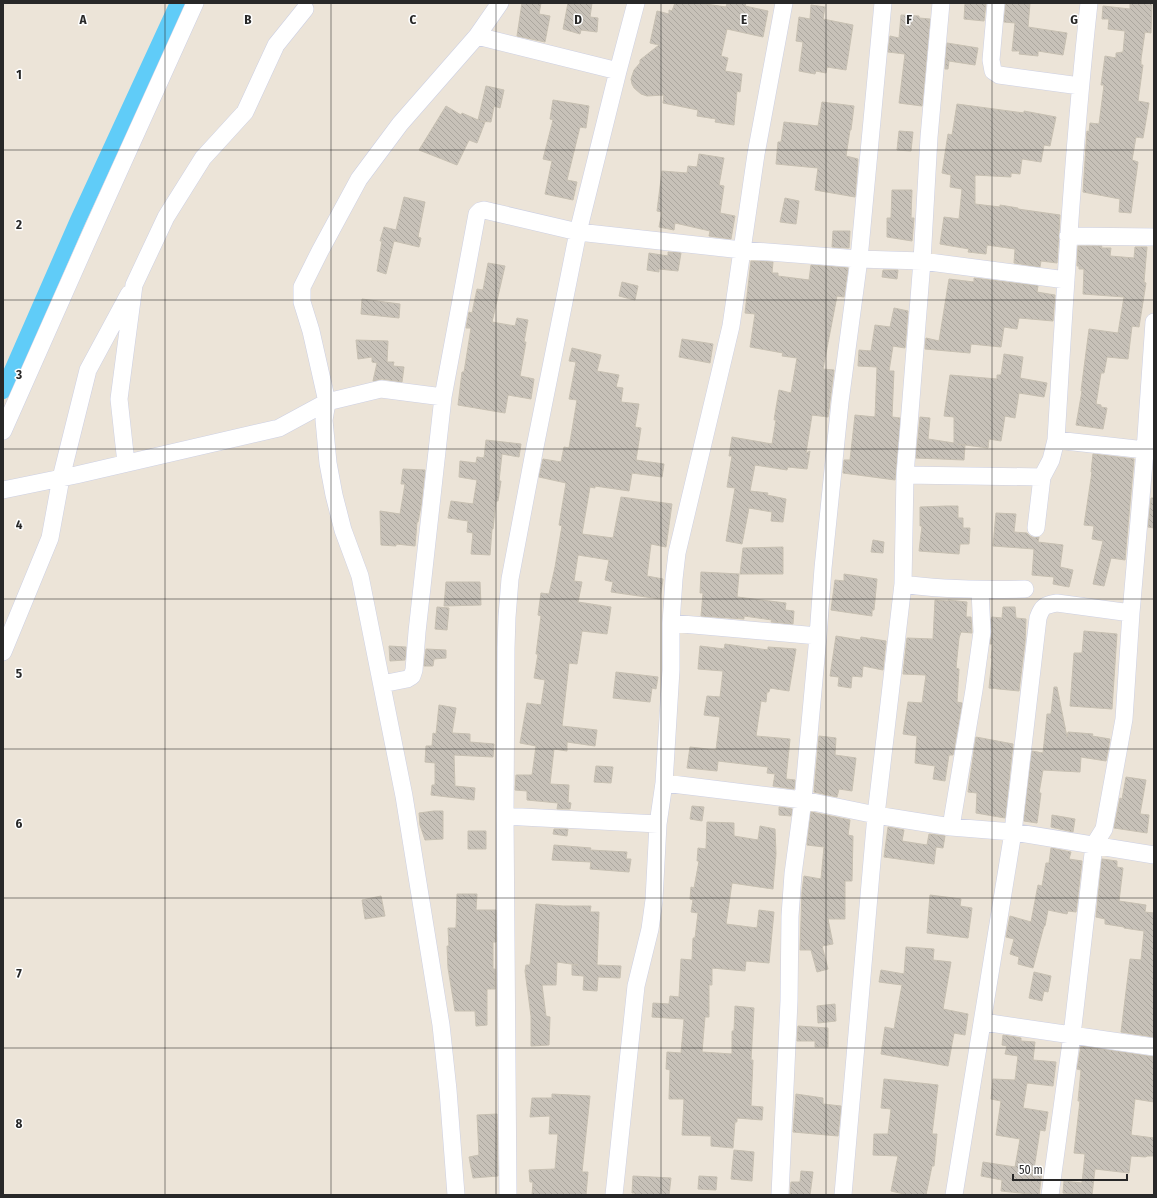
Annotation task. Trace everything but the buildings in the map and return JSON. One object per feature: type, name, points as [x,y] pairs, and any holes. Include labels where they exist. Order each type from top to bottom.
[{"type":"street","points":[[3,431],[195,3]]},
{"type":"street","points":[[456,1195],[448,1090],[441,1025],[404,796],[360,576],[343,530],[334,495],[328,463],[324,420],[327,402],[311,331],[302,302],[302,287],[359,179],[400,124],[477,36],[500,3]]},
{"type":"street","points":[[508,1195],[505,816],[506,648],[510,579],[536,439],[578,232],[636,3]]},
{"type":"street","points":[[614,1195],[636,986],[650,929],[654,900],[658,824],[664,783],[671,670],[671,623],[677,553],[731,326],[756,154],[784,3]]},
{"type":"street","points":[[780,1195],[789,1001],[790,916],[793,874],[803,800],[823,568],[840,402],[859,259],[883,3]]},
{"type":"street","points":[[843,1195],[876,815],[903,584],[905,475],[922,261],[929,137],[941,3]]},
{"type":"street","points":[[996,3],[991,60],[993,71],[999,75],[1080,86]]},
{"type":"street","points":[[1036,528],[1042,477],[1051,460],[1056,440],[1068,236],[1080,86],[1089,3]]},
{"type":"street","points":[[3,652],[50,538],[61,478],[88,370],[134,284],[166,217],[203,158],[245,112],[276,45],[305,9]]},
{"type":"street","points":[[477,36],[618,71]]},
{"type":"street","points":[[382,684],[407,679],[412,676],[414,670],[442,397],[477,214],[480,211],[484,210],[578,232],[742,250],[859,259],[922,261],[1066,280]]},
{"type":"street","points":[[1068,236],[1154,237]]},
{"type":"street","points":[[126,463],[119,399],[134,284]]},
{"type":"street","points":[[1050,1195],[1072,1035],[1094,845],[1104,829],[1124,719],[1131,613],[1150,451],[1154,322]]},
{"type":"street","points":[[3,490],[279,428],[327,402],[381,388],[442,397]]},
{"type":"street","points":[[1056,440],[1150,451]]},
{"type":"street","points":[[905,475],[1042,477]]},
{"type":"street","points":[[903,584],[936,589],[1025,589]]},
{"type":"street","points":[[951,827],[974,690],[982,632],[980,590]]},
{"type":"street","points":[[954,1195],[1013,832],[1040,611],[1047,604],[1057,603],[1131,613]]},
{"type":"street","points":[[671,623],[818,636]]},
{"type":"street","points":[[664,783],[803,800],[876,815],[951,827],[1013,832],[1154,855]]},
{"type":"street","points":[[505,816],[658,824]]},
{"type":"street","points":[[983,1022],[1154,1046]]},
{"type":"waterway","points":[[3,391],[78,220],[178,3]]}]
